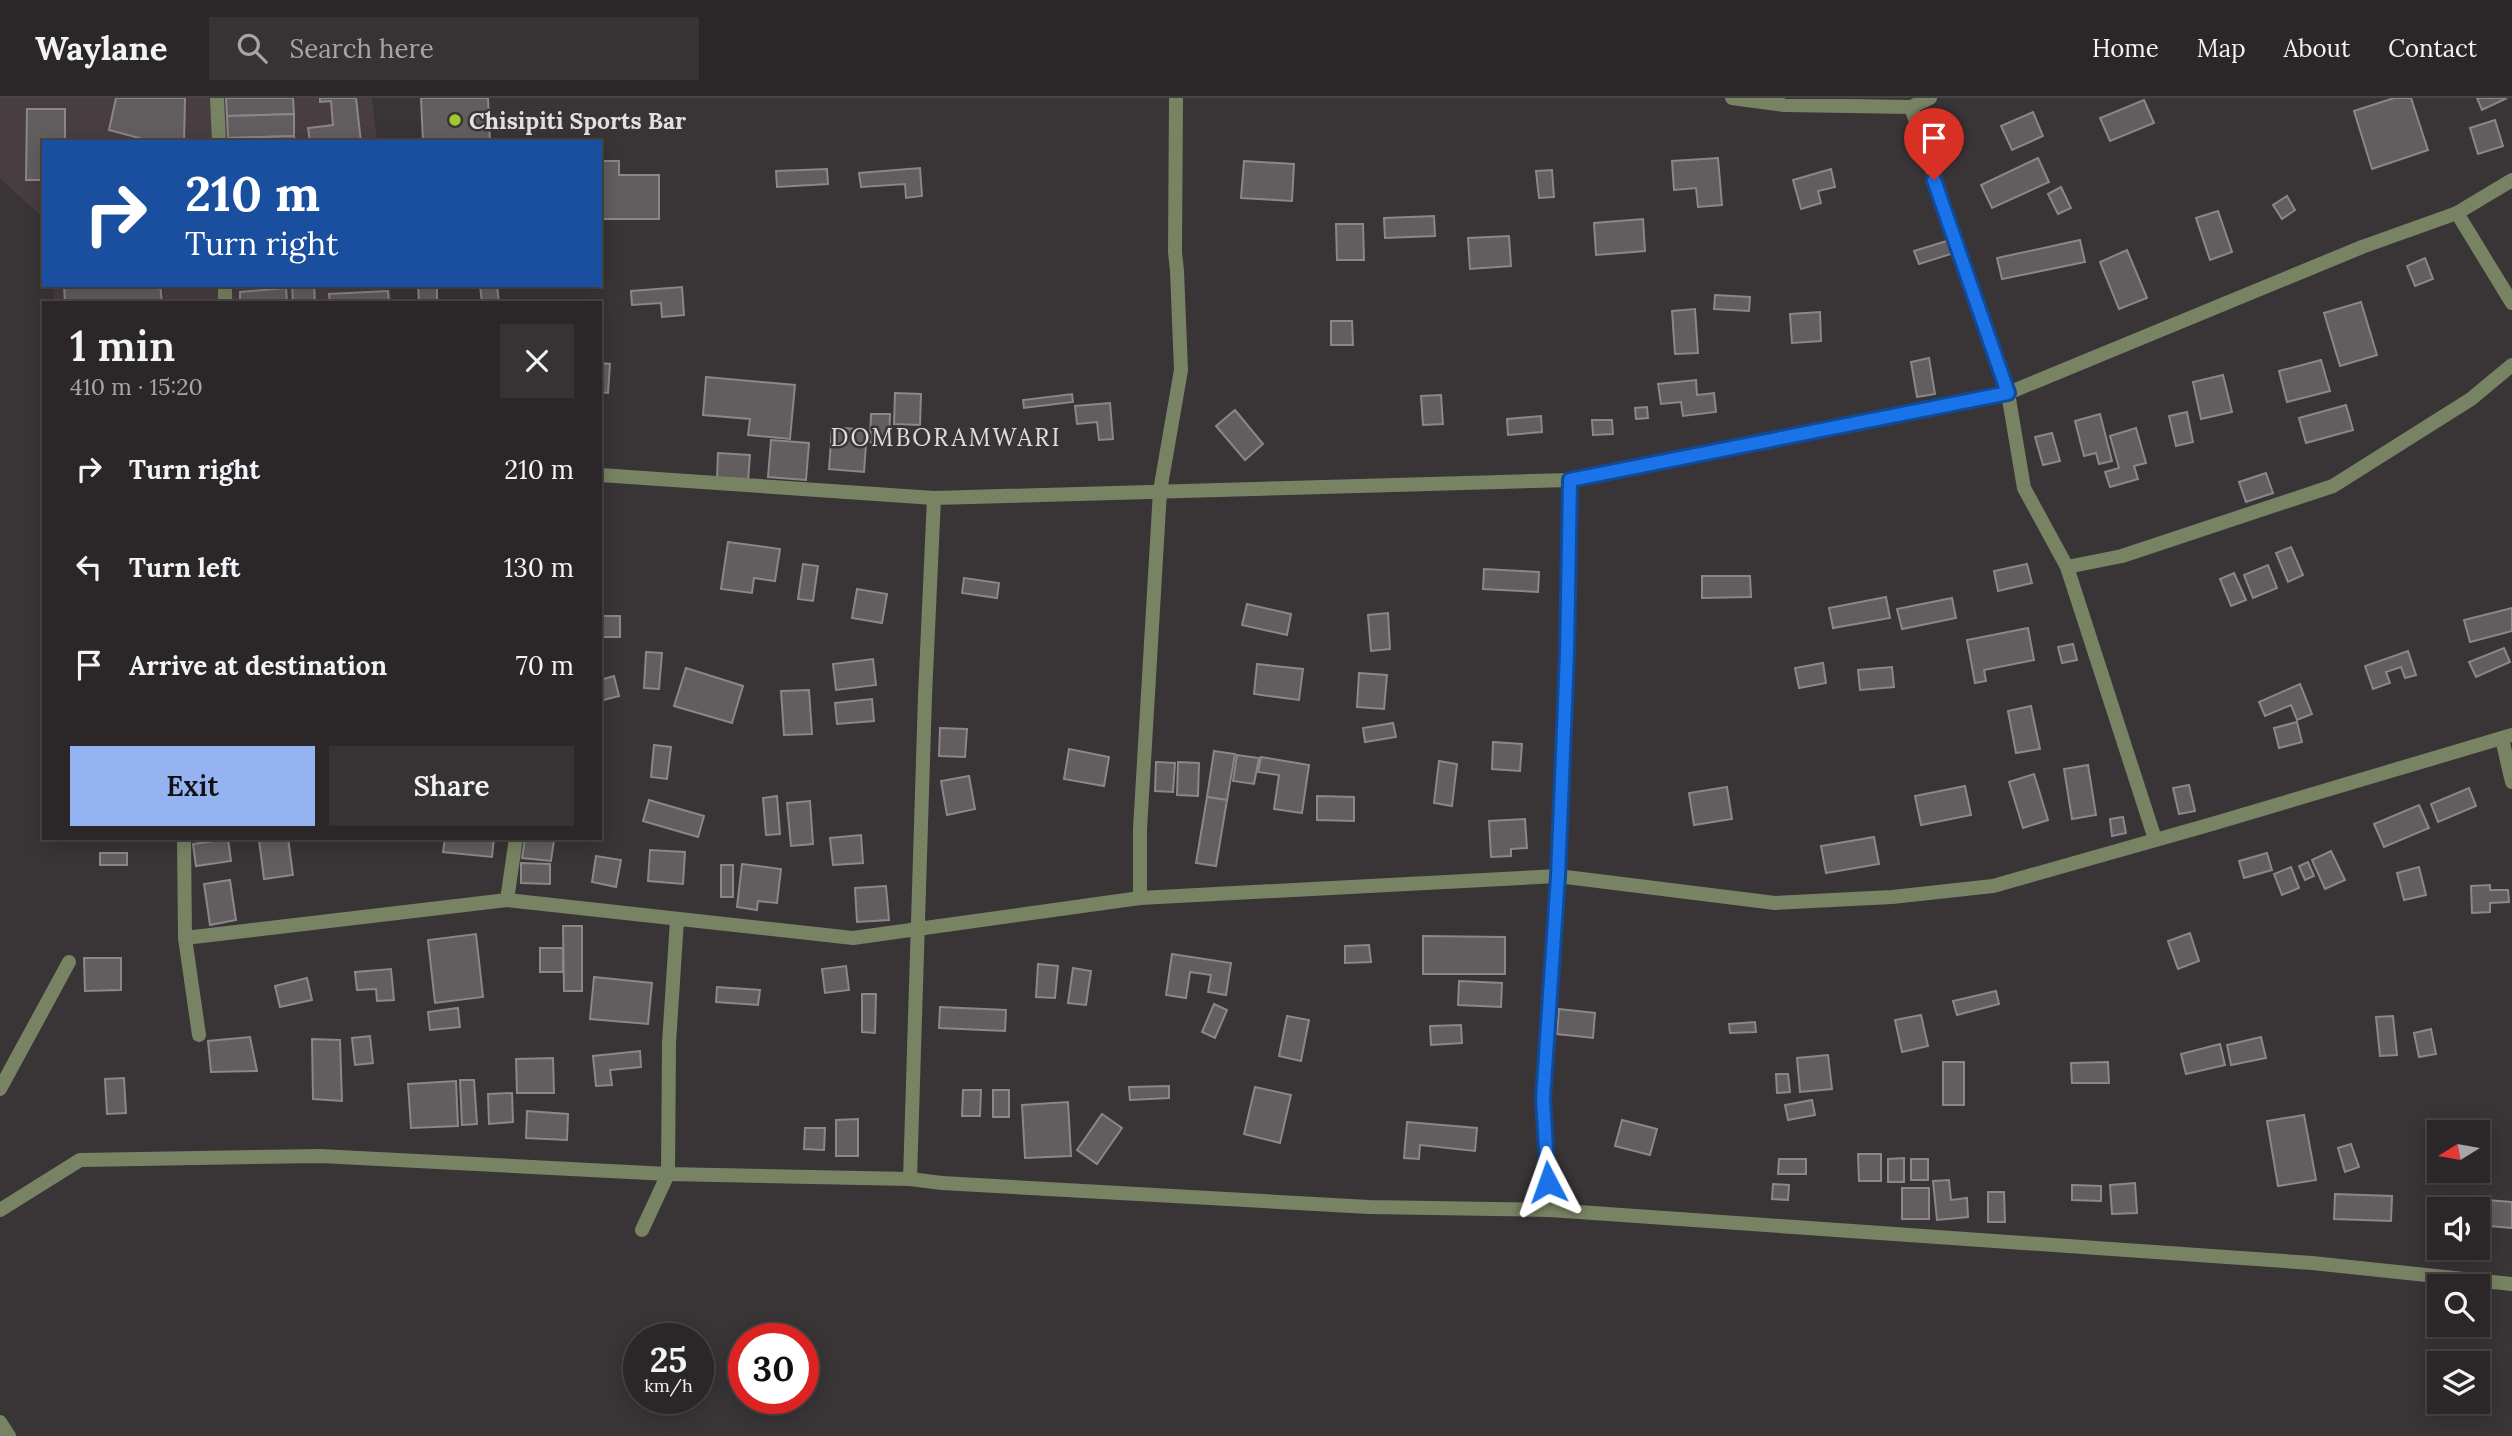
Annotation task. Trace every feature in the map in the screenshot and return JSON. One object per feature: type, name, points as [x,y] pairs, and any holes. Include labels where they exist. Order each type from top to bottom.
[{"type":"street","points":[[217,98],[219,140]]},
{"type":"street","points":[[1140,898],[1140,829],[1160,491],[1181,370],[1175,252],[1177,98]]},
{"type":"street","points":[[1732,98],[1784,105],[1911,107],[1930,98]]},
{"type":"street","points":[[1911,107],[2008,393],[2024,488],[2067,568],[2155,839]]},
{"type":"street","points":[[602,475],[934,498],[1570,480],[2008,393],[2362,247],[2457,213],[2512,180]]},
{"type":"street","points":[[2457,213],[2512,303]]},
{"type":"street","points":[[2067,568],[2122,556],[2333,486],[2471,398],[2512,365]]},
{"type":"street","points":[[1550,1210],[1543,1099],[1558,876],[1567,654],[1570,480]]},
{"type":"street","points":[[910,1179],[934,498]]},
{"type":"street","points":[[185,938],[507,900],[853,938],[1140,898],[1558,876],[1775,903],[1892,897],[1993,886],[2507,737],[2512,782]]},
{"type":"street","points":[[184,840],[185,938],[199,1035]]},
{"type":"street","points":[[507,900],[516,840]]},
{"type":"street","points":[[642,1230],[668,1174],[669,1042],[677,920]]},
{"type":"street","points":[[0,1089],[69,962]]},
{"type":"street","points":[[0,1210],[80,1160],[320,1156],[668,1174],[910,1179],[1369,1207],[1550,1210],[2312,1263],[2512,1284]]},
{"type":"street","points":[[0,1422],[9,1436]]},
{"type":"shaded area","points":[[0,98],[372,98],[377,140],[42,140],[42,216],[0,179]]},
{"type":"shaded area","points":[[53,287],[390,287],[392,301],[54,301]]},
{"type":"building","points":[[116,98],[185,98],[184,140],[146,140],[109,130]]},
{"type":"building","points":[[226,98],[293,98],[294,114],[227,116]]},
{"type":"building","points":[[320,98],[356,98],[361,140],[310,140],[308,128],[333,125],[331,101],[320,102]]},
{"type":"building","name":"Chisipiti Sports Bar","points":[[421,98],[488,98],[490,140],[423,140]]},
{"type":"building","points":[[2394,98],[2411,98],[2428,150],[2372,169],[2354,111]]},
{"type":"building","points":[[2477,98],[2507,98],[2482,110]]},
{"type":"building","points":[[2144,100],[2154,123],[2110,141],[2100,118]]},
{"type":"building","points":[[27,109],[65,109],[65,140],[42,140],[42,180],[26,180]]},
{"type":"building","points":[[2033,112],[2043,136],[2012,150],[2001,126]]},
{"type":"building","points":[[294,114],[294,136],[228,138],[227,116]]},
{"type":"building","points":[[2495,120],[2503,146],[2478,154],[2470,128]]},
{"type":"building","points":[[294,136],[295,140],[228,140]]},
{"type":"building","points":[[1718,158],[1722,205],[1698,207],[1696,188],[1674,190],[1672,161]]},
{"type":"building","points":[[2038,158],[2049,182],[1992,208],[1981,185]]},
{"type":"building","points":[[602,161],[619,161],[619,175],[659,175],[659,219],[602,219]]},
{"type":"building","points":[[1244,161],[1294,164],[1292,201],[1241,198]]},
{"type":"building","points":[[920,168],[922,196],[906,198],[905,184],[861,187],[859,173]]},
{"type":"building","points":[[827,169],[828,184],[777,187],[776,171]]},
{"type":"building","points":[[1831,169],[1835,187],[1818,191],[1821,203],[1801,209],[1793,180]]},
{"type":"building","points":[[1552,170],[1554,197],[1539,198],[1536,171]]},
{"type":"building","points":[[2061,187],[2071,208],[2058,214],[2048,194]]},
{"type":"building","points":[[2287,196],[2295,210],[2282,219],[2273,205]]},
{"type":"building","points":[[2218,211],[2232,252],[2210,260],[2196,218]]},
{"type":"building","points":[[1434,216],[1435,236],[1385,238],[1384,218]]},
{"type":"building","points":[[1643,219],[1645,251],[1596,255],[1594,223]]},
{"type":"building","points":[[1336,224],[1363,224],[1364,260],[1337,260]]},
{"type":"building","points":[[1509,236],[1511,266],[1470,269],[1468,238]]},
{"type":"building","points":[[1950,240],[1954,253],[1919,264],[1914,251]]},
{"type":"building","points":[[2080,240],[2085,262],[2002,279],[1997,258]]},
{"type":"building","points":[[2127,250],[2147,298],[2119,309],[2100,262]]},
{"type":"building","points":[[2425,258],[2433,279],[2415,286],[2407,266]]},
{"type":"building","points":[[64,287],[160,287],[162,301],[65,301]]},
{"type":"building","points":[[292,287],[314,287],[315,301],[293,301]]},
{"type":"building","points":[[418,287],[437,287],[437,301],[419,301]]},
{"type":"building","points":[[480,287],[497,287],[499,301],[482,301]]},
{"type":"building","points":[[682,287],[684,315],[662,317],[661,303],[632,305],[631,291]]},
{"type":"building","points":[[286,288],[287,301],[240,301],[240,292]]},
{"type":"building","points":[[388,291],[389,301],[330,301],[329,294]]},
{"type":"building","points":[[1715,295],[1750,297],[1749,311],[1714,309]]},
{"type":"building","points":[[2361,302],[2377,355],[2340,366],[2324,313]]},
{"type":"building","points":[[1695,309],[1698,353],[1675,354],[1672,311]]},
{"type":"building","points":[[1820,312],[1821,341],[1792,343],[1790,314]]},
{"type":"building","points":[[1331,321],[1352,321],[1353,345],[1331,345]]},
{"type":"building","points":[[1929,358],[1935,394],[1917,397],[1911,362]]},
{"type":"building","points":[[2321,360],[2330,391],[2287,402],[2279,371]]},
{"type":"building","points":[[602,363],[610,364],[608,393],[602,392]]},
{"type":"building","points":[[2223,375],[2232,412],[2201,419],[2193,382]]},
{"type":"building","points":[[706,377],[795,385],[790,439],[748,435],[750,419],[703,415]]},
{"type":"building","points":[[1696,380],[1697,395],[1714,393],[1716,412],[1683,416],[1681,402],[1661,404],[1658,384]]},
{"type":"building","points":[[895,393],[921,394],[920,425],[894,424]]},
{"type":"building","points":[[1072,394],[1073,402],[1024,408],[1023,400]]},
{"type":"building","points":[[1441,395],[1443,424],[1423,425],[1421,396]]},
{"type":"building","points":[[1110,403],[1113,439],[1099,440],[1097,422],[1077,424],[1075,406]]},
{"type":"building","points":[[2346,405],[2353,430],[2306,443],[2299,418]]},
{"type":"building","points":[[1647,407],[1648,418],[1636,419],[1635,408]]},
{"type":"building","points":[[1235,410],[1263,444],[1245,460],[1216,426]]},
{"type":"building","points":[[2187,412],[2193,442],[2176,446],[2169,416]]},
{"type":"building","points":[[871,414],[890,414],[889,443],[870,442]]},
{"type":"building","points":[[2100,414],[2112,461],[2099,464],[2096,453],[2084,456],[2075,421]]},
{"type":"building","points":[[1541,416],[1542,432],[1508,435],[1507,419]]},
{"type":"building","points":[[1592,420],[1612,420],[1613,434],[1593,435]]},
{"type":"building","points":[[832,427],[867,430],[864,472],[829,469]]},
{"type":"building","points":[[2136,428],[2146,463],[2134,466],[2138,479],[2110,487],[2105,472],[2119,468],[2110,436]]},
{"type":"building","points":[[2052,433],[2060,461],[2043,465],[2035,437]]},
{"type":"building","points":[[771,440],[809,443],[806,480],[768,477]]},
{"type":"building","points":[[718,453],[750,455],[748,481],[717,479]]},
{"type":"building","points":[[2266,473],[2273,493],[2246,502],[2239,482]]},
{"type":"building","points":[[728,542],[780,549],[775,581],[754,578],[752,593],[721,589]]},
{"type":"building","points":[[2291,547],[2303,575],[2288,582],[2276,553]]},
{"type":"building","points":[[803,564],[818,566],[813,601],[798,599]]},
{"type":"building","points":[[2027,564],[2032,583],[1998,591],[1994,571]]},
{"type":"building","points":[[2268,565],[2277,588],[2253,598],[2244,575]]},
{"type":"building","points":[[1484,569],[1539,572],[1538,592],[1483,589]]},
{"type":"building","points":[[2234,573],[2246,600],[2231,606],[2220,579]]},
{"type":"building","points":[[1702,576],[1750,576],[1751,597],[1702,598]]},
{"type":"building","points":[[964,578],[999,583],[997,598],[962,593]]},
{"type":"building","points":[[857,589],[887,594],[882,623],[852,618]]},
{"type":"building","points":[[1886,597],[1890,618],[1833,628],[1829,608]]},
{"type":"building","points":[[1952,598],[1956,618],[1902,629],[1897,609]]},
{"type":"building","points":[[1247,604],[1291,614],[1287,635],[1242,625]]},
{"type":"building","points":[[2512,608],[2512,631],[2470,642],[2464,620]]},
{"type":"building","points":[[1388,613],[1390,649],[1371,651],[1368,615]]},
{"type":"building","points":[[602,616],[620,616],[620,637],[602,637]]},
{"type":"building","points":[[2028,628],[2034,660],[1984,670],[1986,681],[1975,683],[1967,640]]},
{"type":"building","points":[[2073,644],[2077,660],[2062,663],[2058,647]]},
{"type":"building","points":[[2504,648],[2510,662],[2476,677],[2469,662]]},
{"type":"building","points":[[2408,651],[2416,675],[2405,678],[2401,667],[2386,672],[2390,683],[2373,689],[2365,666]]},
{"type":"building","points":[[646,652],[662,653],[659,689],[644,688]]},
{"type":"building","points":[[873,659],[876,685],[836,690],[833,664]]},
{"type":"building","points":[[1823,663],[1826,683],[1799,688],[1795,668]]},
{"type":"building","points":[[1257,664],[1303,669],[1299,700],[1254,694]]},
{"type":"building","points":[[1892,667],[1894,687],[1860,690],[1858,670]]},
{"type":"building","points":[[686,668],[743,686],[732,723],[674,706]]},
{"type":"building","points":[[1359,673],[1387,675],[1384,709],[1357,707]]},
{"type":"building","points":[[614,676],[619,696],[602,700],[602,679]]},
{"type":"building","points":[[2300,684],[2312,714],[2297,720],[2291,705],[2265,716],[2259,702]]},
{"type":"building","points":[[809,690],[812,734],[784,735],[781,691]]},
{"type":"building","points":[[872,699],[874,721],[837,724],[835,703]]},
{"type":"building","points":[[2031,706],[2040,749],[2016,753],[2008,711]]},
{"type":"building","points":[[2297,722],[2302,742],[2279,748],[2274,728]]},
{"type":"building","points":[[1393,723],[1396,737],[1365,742],[1363,728]]},
{"type":"building","points":[[940,728],[967,729],[965,757],[939,756]]},
{"type":"building","points":[[1493,742],[1522,744],[1520,771],[1492,769]]},
{"type":"building","points":[[654,745],[671,747],[667,779],[651,777]]},
{"type":"building","points":[[1069,749],[1109,757],[1104,786],[1064,779]]},
{"type":"building","points":[[1214,751],[1235,754],[1227,800],[1207,797]]},
{"type":"building","points":[[1237,755],[1259,758],[1254,784],[1233,781]]},
{"type":"building","points":[[1261,757],[1309,765],[1302,813],[1274,809],[1279,775],[1258,772]]},
{"type":"building","points":[[1439,761],[1457,764],[1452,806],[1434,803]]},
{"type":"building","points":[[1156,762],[1175,763],[1173,792],[1155,791]]},
{"type":"building","points":[[1178,762],[1199,763],[1198,796],[1177,795]]},
{"type":"building","points":[[2088,765],[2096,815],[2072,819],[2064,769]]},
{"type":"building","points":[[2034,774],[2048,820],[2023,828],[2009,782]]},
{"type":"building","points":[[969,776],[975,809],[947,815],[941,781]]},
{"type":"building","points":[[2189,785],[2195,811],[2179,814],[2173,788]]},
{"type":"building","points":[[1965,786],[1971,815],[1921,825],[1915,796]]},
{"type":"building","points":[[1727,787],[1732,819],[1694,825],[1689,793]]},
{"type":"building","points":[[2469,788],[2476,806],[2438,822],[2431,804]]},
{"type":"building","points":[[777,796],[780,834],[766,835],[763,798]]},
{"type":"building","points":[[1317,796],[1354,797],[1354,821],[1317,820]]},
{"type":"building","points":[[1207,797],[1227,800],[1216,866],[1196,863]]},
{"type":"building","points":[[649,800],[704,816],[698,837],[643,821]]},
{"type":"building","points":[[810,801],[813,844],[791,846],[787,803]]},
{"type":"building","points":[[2419,805],[2429,828],[2384,847],[2374,824]]},
{"type":"building","points":[[2123,817],[2126,833],[2112,836],[2110,819]]},
{"type":"building","points":[[1525,819],[1527,848],[1511,849],[1511,856],[1491,857],[1489,821]]},
{"type":"building","points":[[861,835],[863,863],[833,865],[830,838]]},
{"type":"building","points":[[1874,837],[1879,864],[1826,873],[1821,846]]},
{"type":"building","points":[[228,840],[231,861],[196,866],[193,844]]},
{"type":"building","points":[[259,840],[288,840],[293,875],[264,879]]},
{"type":"building","points":[[445,840],[494,840],[492,857],[443,852]]},
{"type":"building","points":[[525,840],[554,840],[551,861],[522,858]]},
{"type":"building","points":[[650,850],[685,852],[683,884],[648,881]]},
{"type":"building","points":[[2331,851],[2345,880],[2325,889],[2312,860]]},
{"type":"building","points":[[100,853],[127,853],[127,865],[100,865]]},
{"type":"building","points":[[2267,853],[2272,870],[2244,878],[2239,861]]},
{"type":"building","points":[[596,856],[621,860],[616,887],[592,882]]},
{"type":"building","points":[[2308,862],[2314,876],[2305,880],[2299,866]]},
{"type":"building","points":[[521,863],[550,864],[550,884],[521,883]]},
{"type":"building","points":[[742,864],[781,869],[777,903],[758,901],[757,910],[737,907]]},
{"type":"building","points":[[721,865],[733,865],[733,897],[721,897]]},
{"type":"building","points":[[2291,867],[2299,888],[2282,895],[2274,874]]},
{"type":"building","points":[[2419,867],[2426,895],[2404,900],[2397,873]]},
{"type":"building","points":[[230,880],[236,920],[210,925],[204,884]]},
{"type":"building","points":[[2490,885],[2490,890],[2508,890],[2509,902],[2490,903],[2490,912],[2472,913],[2471,886]]},
{"type":"building","points":[[886,886],[889,920],[857,922],[855,888]]},
{"type":"building","points":[[563,926],[582,926],[582,991],[564,991]]},
{"type":"building","points":[[2190,933],[2199,961],[2178,969],[2168,941]]},
{"type":"building","points":[[476,934],[483,997],[435,1003],[428,940]]},
{"type":"building","points":[[1423,936],[1505,937],[1505,974],[1423,974]]},
{"type":"building","points":[[1369,945],[1371,962],[1345,963],[1345,946]]},
{"type":"building","points":[[540,948],[563,948],[563,972],[540,972]]},
{"type":"building","points":[[1172,954],[1231,963],[1226,995],[1208,992],[1211,975],[1190,972],[1186,998],[1166,995]]},
{"type":"building","points":[[84,958],[121,958],[121,990],[85,991]]},
{"type":"building","points":[[1038,964],[1058,966],[1055,998],[1036,997]]},
{"type":"building","points":[[846,966],[849,990],[825,993],[822,969]]},
{"type":"building","points":[[1073,968],[1091,971],[1086,1005],[1068,1003]]},
{"type":"building","points":[[391,969],[394,1000],[377,1001],[376,989],[357,990],[355,972]]},
{"type":"building","points":[[594,977],[652,983],[648,1024],[590,1019]]},
{"type":"building","points":[[307,978],[312,1000],[280,1007],[275,986]]},
{"type":"building","points":[[1459,981],[1502,983],[1501,1007],[1458,1005]]},
{"type":"building","points":[[717,987],[760,990],[758,1005],[716,1002]]},
{"type":"building","points":[[1996,991],[1999,1004],[1957,1015],[1953,1001]]},
{"type":"building","points":[[862,994],[876,994],[875,1033],[862,1032]]},
{"type":"building","points":[[1214,1004],[1227,1010],[1215,1038],[1202,1032]]},
{"type":"building","points":[[940,1007],[1006,1010],[1005,1031],[939,1028]]},
{"type":"building","points":[[458,1008],[460,1027],[430,1030],[428,1012]]},
{"type":"building","points":[[1559,1009],[1595,1013],[1593,1038],[1557,1034]]},
{"type":"building","points":[[1921,1015],[1928,1046],[1902,1052],[1895,1020]]},
{"type":"building","points":[[1287,1016],[1309,1020],[1301,1061],[1279,1056]]},
{"type":"building","points":[[2393,1016],[2397,1055],[2380,1056],[2376,1017]]},
{"type":"building","points":[[1755,1022],[1756,1032],[1730,1033],[1729,1024]]},
{"type":"building","points":[[1461,1025],[1462,1043],[1431,1045],[1430,1026]]},
{"type":"building","points":[[2431,1029],[2436,1054],[2419,1057],[2414,1033]]},
{"type":"building","points":[[370,1036],[373,1063],[355,1065],[352,1038]]},
{"type":"building","points":[[250,1037],[257,1071],[211,1072],[208,1041]]},
{"type":"building","points":[[2261,1037],[2266,1058],[2231,1065],[2227,1045]]},
{"type":"building","points":[[312,1039],[340,1040],[342,1101],[313,1099]]},
{"type":"building","points":[[2220,1044],[2225,1065],[2186,1074],[2181,1054]]},
{"type":"building","points":[[640,1051],[641,1067],[610,1070],[612,1085],[596,1086],[593,1056]]},
{"type":"building","points":[[1828,1055],[1832,1089],[1800,1092],[1797,1058]]},
{"type":"building","points":[[553,1058],[554,1093],[517,1093],[516,1059]]},
{"type":"building","points":[[1943,1062],[1964,1062],[1964,1105],[1943,1105]]},
{"type":"building","points":[[2108,1062],[2109,1083],[2072,1083],[2071,1063]]},
{"type":"building","points":[[1776,1074],[1788,1074],[1790,1092],[1777,1093]]},
{"type":"building","points":[[124,1078],[126,1113],[107,1114],[105,1079]]},
{"type":"building","points":[[460,1080],[474,1080],[477,1124],[462,1125]]},
{"type":"building","points":[[456,1081],[458,1126],[411,1128],[408,1084]]},
{"type":"building","points":[[1169,1086],[1169,1098],[1130,1100],[1129,1087]]},
{"type":"building","points":[[1255,1087],[1291,1095],[1280,1143],[1244,1134]]},
{"type":"building","points":[[963,1090],[981,1090],[980,1116],[962,1116]]},
{"type":"building","points":[[993,1090],[1009,1090],[1009,1117],[993,1117]]},
{"type":"building","points":[[512,1093],[513,1122],[489,1124],[488,1094]]},
{"type":"building","points":[[1812,1100],[1815,1115],[1788,1120],[1785,1105]]},
{"type":"building","points":[[1068,1102],[1071,1156],[1025,1158],[1022,1105]]},
{"type":"building","points":[[527,1111],[568,1114],[567,1140],[526,1138]]},
{"type":"building","points":[[1102,1114],[1122,1128],[1097,1164],[1077,1150]]},
{"type":"building","points":[[2304,1115],[2316,1180],[2278,1186],[2267,1121]]},
{"type":"building","points":[[858,1119],[858,1156],[836,1156],[836,1120]]},
{"type":"building","points":[[1622,1120],[1657,1129],[1650,1155],[1615,1146]]},
{"type":"building","points":[[1407,1122],[1477,1128],[1475,1151],[1420,1145],[1419,1159],[1404,1158]]},
{"type":"building","points":[[805,1128],[825,1128],[824,1150],[804,1149]]},
{"type":"building","points":[[2351,1144],[2359,1167],[2345,1172],[2338,1148]]},
{"type":"building","points":[[1858,1154],[1881,1154],[1881,1181],[1859,1181]]},
{"type":"building","points":[[1904,1158],[1904,1182],[1888,1182],[1888,1159]]},
{"type":"building","points":[[1779,1159],[1806,1159],[1806,1174],[1778,1174]]},
{"type":"building","points":[[1911,1159],[1928,1159],[1928,1180],[1911,1180]]},
{"type":"building","points":[[1949,1180],[1951,1200],[1967,1198],[1968,1217],[1937,1220],[1933,1181]]},
{"type":"building","points":[[2135,1183],[2137,1213],[2112,1214],[2110,1185]]},
{"type":"building","points":[[1773,1184],[1789,1185],[1788,1200],[1772,1199]]},
{"type":"building","points":[[2072,1185],[2101,1186],[2101,1201],[2072,1200]]},
{"type":"building","points":[[1902,1188],[1929,1188],[1929,1219],[1902,1219]]},
{"type":"building","points":[[1988,1192],[2004,1192],[2005,1222],[1988,1222]]},
{"type":"building","points":[[2335,1194],[2392,1196],[2391,1221],[2334,1219]]},
{"type":"building","points":[[2490,1200],[2512,1202],[2512,1228],[2490,1226]]},
{"type":"place","name":"Chisipiti Sports Bar","points":[[455,120]]},
{"type":"district","name":"DOMBORAMWARI","points":[[946,437]]},
{"type":"route","points":[[1548,1182],[1543,1099],[1558,876],[1567,654],[1570,480],[2008,393],[1934,180]]}]
